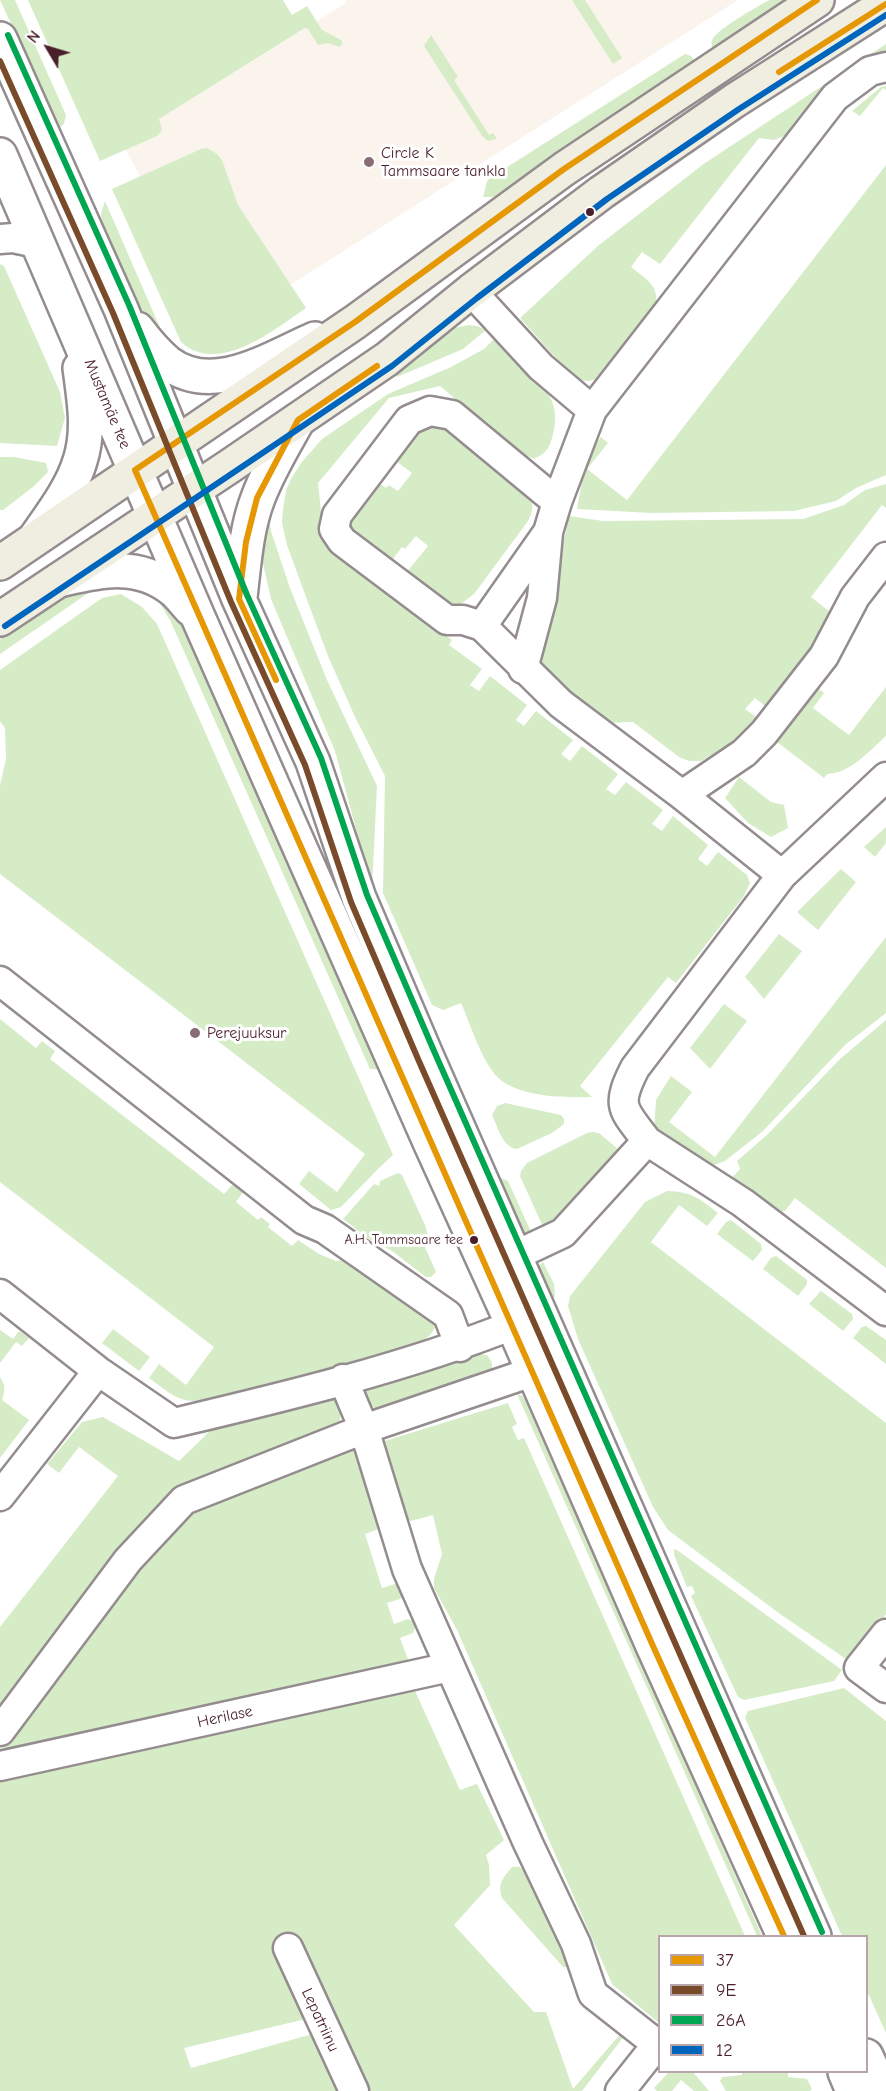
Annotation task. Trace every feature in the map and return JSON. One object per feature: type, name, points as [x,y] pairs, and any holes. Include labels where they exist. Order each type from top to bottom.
[{"type":"main road","points":[[0,563],[355,322],[564,169],[817,0]]},
{"type":"main road","points":[[0,619],[387,359],[471,291],[612,186],[734,101],[886,4]]},
{"type":"main road","name":"Mustamäe tee","points":[[0,39],[121,309],[239,599],[313,762],[359,898],[501,1262],[501,1330],[532,1372],[784,1935]]},
{"type":"main road","name":"Mustamäe tee","points":[[0,155],[198,617],[429,1142],[550,1338],[814,1935]]},
{"type":"main road","points":[[121,309],[146,341],[169,364],[198,377],[210,378],[236,374],[355,322]]},
{"type":"main road","points":[[36,537],[69,485],[80,462],[86,421],[85,396],[76,334]]},
{"type":"main road","points":[[239,599],[246,542],[258,498],[277,457],[298,420]]},
{"type":"main road","points":[[57,581],[104,570],[140,572],[172,588],[198,617]]},
{"type":"main road","points":[[868,2058],[882,2091]]},
{"type":"main road","points":[[844,2073],[853,2091]]},
{"type":"street","points":[[523,669],[542,598],[548,532],[592,410],[835,97],[870,71],[886,67]]},
{"type":"street","points":[[0,239],[13,238],[37,243]]},
{"type":"street","points":[[471,291],[542,367],[592,410]]},
{"type":"street","points":[[557,502],[452,416],[430,411],[409,420],[337,515],[334,529],[342,541],[447,620],[463,620],[482,626],[561,704],[682,795],[782,875]]},
{"type":"street","points":[[482,626],[548,532]]},
{"type":"street","points":[[682,795],[744,753],[765,733],[824,656],[855,597],[886,557]]},
{"type":"street","points":[[886,777],[782,875],[634,1068],[625,1088],[623,1109],[647,1141],[743,1203],[886,1311]]},
{"type":"street","points":[[0,981],[304,1220],[325,1229],[448,1315],[460,1347]]},
{"type":"street","points":[[501,1262],[563,1233],[647,1141]]},
{"type":"street","points":[[0,1294],[98,1371],[174,1422],[460,1347],[501,1330],[550,1338],[532,1372],[364,1429],[184,1500],[128,1560],[0,1731]]},
{"type":"street","points":[[0,1496],[98,1371]]},
{"type":"street","points":[[344,1379],[364,1429],[407,1569],[528,1844],[576,1944],[593,1994],[648,2048],[620,2091]]},
{"type":"street","points":[[886,1634],[859,1668],[886,1688]]},
{"type":"street","name":"Herilase","points":[[0,1766],[450,1667]]},
{"type":"street","name":"Lepatriinu","points":[[288,1948],[354,2091]]},
{"type":"shaded area","points":[[345,0],[738,0],[221,329],[122,142],[346,3]]},
{"type":"green space","points":[[0,0],[15,0],[66,115],[64,124],[59,128]]},
{"type":"green space","points":[[28,0],[283,0],[292,15],[307,6],[322,30],[343,43],[340,47],[328,43],[318,45],[305,28],[159,119],[162,130],[157,136],[100,161]]},
{"type":"green space","points":[[572,0],[585,0],[622,58],[613,64]]},
{"type":"green space","points":[[769,0],[786,0],[712,49],[712,40],[715,35]]},
{"type":"green space","points":[[431,35],[458,77],[454,80],[489,135],[493,133],[497,139],[488,141],[482,136],[424,46]]},
{"type":"green space","points":[[886,44],[886,51],[880,52],[829,86],[789,134],[774,140],[759,138],[660,264],[642,252],[631,267],[654,289],[655,309],[619,357],[598,378],[588,381],[572,376],[520,318],[599,245],[705,163]]},
{"type":"green space","points":[[685,54],[691,56],[695,61],[502,194],[483,197],[487,181],[493,176]]},
{"type":"green space","points":[[886,86],[886,90],[883,88],[860,116],[852,111],[881,87]]},
{"type":"green space","points":[[207,148],[222,160],[238,205],[306,308],[245,346],[228,352],[212,354],[196,351],[181,342],[112,189]]},
{"type":"green space","points":[[886,165],[886,475],[856,488],[836,501],[794,511],[651,513],[577,509],[586,458],[601,437],[608,443],[587,469],[627,500]]},
{"type":"green space","points":[[105,201],[171,353],[143,319],[102,226],[101,214]]},
{"type":"green space","points":[[0,264],[4,266],[60,392],[65,418],[57,446],[0,443]]},
{"type":"green space","points":[[468,325],[486,330],[463,349],[397,377],[395,374],[455,328]]},
{"type":"green space","points":[[495,338],[534,376],[552,401],[555,426],[551,443],[545,452],[534,459],[519,453],[440,386],[389,398],[318,483],[324,540],[452,640],[449,645],[482,669],[470,685],[479,691],[490,676],[527,705],[516,720],[524,726],[536,711],[573,740],[561,754],[570,761],[582,746],[618,774],[606,789],[615,795],[626,782],[663,810],[652,824],[662,831],[673,816],[708,845],[698,859],[707,866],[718,852],[747,875],[750,883],[744,896],[676,983],[668,977],[580,1086],[592,1097],[533,1093],[502,1081],[489,1067],[461,1003],[443,1010],[432,1005],[383,893],[385,776],[328,656],[287,545],[282,523],[286,490],[292,477],[322,439],[388,394],[451,367],[484,349]]},
{"type":"green space","points":[[441,425],[448,427],[529,494],[532,505],[528,521],[474,594],[461,604],[454,606],[443,604],[405,574],[428,546],[416,536],[405,549],[402,547],[390,563],[350,532],[347,522],[378,482],[386,488],[389,485],[398,491],[412,473],[396,461],[421,430]]},
{"type":"green space","points":[[0,457],[14,457],[46,463],[48,472],[3,510],[0,510]]},
{"type":"green space","points":[[886,484],[886,508],[882,505],[811,597],[830,612],[829,625],[767,715],[761,710],[765,706],[755,698],[745,709],[762,721],[754,730],[701,761],[689,761],[679,757],[633,722],[602,723],[537,669],[569,516],[603,521],[803,519],[844,505],[865,490]]},
{"type":"green space","points":[[268,511],[271,531],[290,588],[327,680],[377,786],[372,888],[335,751],[271,599],[262,559]]},
{"type":"green space","points":[[97,587],[0,654],[0,639],[76,588]]},
{"type":"green space","points":[[151,589],[180,618],[211,682],[378,1069],[370,1069],[170,620]]},
{"type":"green space","points":[[121,594],[142,607],[157,624],[393,1155],[341,1207],[331,1210],[299,1184],[309,1171],[337,1192],[365,1154],[0,874],[0,785],[6,759],[5,728],[0,721],[0,670],[102,598]]},
{"type":"green space","points":[[816,687],[824,693],[813,708],[849,735],[886,687],[886,736],[852,765],[836,773],[827,774],[824,778],[777,742],[779,736]]},
{"type":"green space","points":[[739,777],[771,802],[784,805],[788,828],[771,837],[748,823],[725,798]]},
{"type":"green space","points":[[886,827],[886,843],[875,857],[864,847]]},
{"type":"green space","points":[[841,869],[856,882],[818,930],[797,912]]},
{"type":"green space","points":[[779,934],[802,951],[764,999],[745,977]]},
{"type":"green space","points":[[886,937],[886,1013],[845,1045],[762,1132],[725,1161],[706,1168],[654,1130],[656,1100],[671,1076],[692,1092],[669,1122],[715,1157]]},
{"type":"green space","points":[[724,1004],[747,1021],[710,1069],[690,1048]]},
{"type":"green space","points":[[0,1019],[36,1048],[42,1041],[55,1051],[50,1059],[224,1194],[231,1186],[242,1182],[243,1192],[236,1202],[258,1220],[261,1217],[270,1224],[268,1227],[292,1246],[298,1240],[319,1254],[336,1261],[343,1260],[363,1265],[431,1320],[435,1327],[431,1334],[410,1347],[202,1400],[180,1398],[161,1387],[149,1378],[159,1364],[186,1385],[214,1347],[0,1182]]},
{"type":"green space","points":[[886,1020],[886,1268],[795,1198],[785,1211],[775,1213],[729,1181],[740,1169],[737,1161],[768,1134],[840,1059]]},
{"type":"green space","points":[[505,1103],[561,1115],[564,1124],[552,1133],[517,1149],[504,1141],[492,1115],[497,1106]]},
{"type":"green space","points":[[593,1132],[599,1133],[619,1150],[544,1229],[520,1176],[521,1171],[527,1163]]},
{"type":"green space","points":[[398,1173],[402,1175],[425,1225],[428,1236],[424,1245],[436,1272],[431,1277],[426,1277],[392,1251],[369,1239],[343,1219],[374,1184],[379,1186],[380,1181]]},
{"type":"green space","points":[[501,1178],[508,1181],[532,1234],[519,1234],[495,1180]]},
{"type":"green space","points":[[667,1191],[695,1197],[718,1213],[707,1226],[679,1205],[651,1242],[886,1423],[886,1614],[849,1661],[780,1614],[668,1530],[653,1507],[578,1339],[568,1306],[570,1296],[645,1202]]},
{"type":"green space","points":[[731,1220],[761,1244],[762,1250],[753,1261],[717,1234],[726,1222]]},
{"type":"green space","points":[[776,1256],[807,1280],[807,1284],[798,1296],[763,1269],[771,1258]]},
{"type":"green space","points":[[543,1262],[554,1284],[555,1296],[550,1303],[535,1269]]},
{"type":"green space","points":[[821,1291],[852,1314],[853,1319],[843,1331],[809,1304]]},
{"type":"green space","points":[[866,1326],[886,1340],[886,1364],[853,1338],[862,1327]]},
{"type":"green space","points":[[113,1329],[150,1357],[139,1371],[102,1343]]},
{"type":"green space","points":[[0,1330],[13,1339],[19,1331],[29,1338],[22,1346],[16,1342],[0,1363]]},
{"type":"green space","points":[[479,1354],[487,1355],[492,1363],[489,1373],[377,1409],[366,1400],[364,1393],[366,1385]]},
{"type":"green space","points":[[0,1377],[4,1388],[2,1400],[29,1420],[0,1458]]},
{"type":"green space","points":[[328,1393],[339,1407],[341,1415],[339,1423],[189,1487],[0,1719],[0,1627],[118,1476],[79,1447],[59,1473],[47,1464],[82,1422],[103,1417],[179,1461],[211,1430],[227,1421]]},
{"type":"green space","points":[[517,1394],[523,1396],[526,1402],[762,1935],[757,1935]]},
{"type":"green space","points":[[508,1403],[517,1424],[512,1427],[518,1440],[524,1438],[745,1935],[658,1935],[658,2022],[612,1984],[457,1630],[434,1588],[434,1579],[442,1554],[433,1515],[411,1521],[404,1517],[378,1443]]},
{"type":"green space","points":[[347,1443],[357,1448],[381,1528],[365,1534],[382,1588],[395,1584],[400,1586],[404,1595],[400,1599],[387,1603],[394,1624],[408,1619],[417,1622],[413,1633],[400,1638],[411,1667],[9,1754],[3,1747],[3,1740],[137,1563],[197,1507]]},
{"type":"green space","points":[[674,1549],[842,1670],[834,1681],[744,1700],[738,1697],[691,1596],[695,1593],[692,1586],[687,1587],[674,1555]]},
{"type":"green space","points":[[411,1682],[460,1790],[477,1784],[504,1840],[486,1855],[490,1885],[454,1925],[534,2012],[546,2012],[573,2089],[622,2032],[625,2035],[582,2091],[360,2091],[310,2018],[184,2048],[191,2068],[316,2033],[343,2091],[0,2091],[0,1775]]},
{"type":"green space","points":[[844,1688],[886,1721],[886,2033],[868,1993],[868,1935],[842,1935],[745,1718],[748,1711]]},
{"type":"green space","points":[[512,1867],[521,1868],[533,1883],[570,1964],[567,1967],[563,1967],[502,1898],[501,1885]]},
{"type":"green space","points":[[668,2073],[694,2073],[709,2091],[694,2091],[681,2080],[672,2091],[657,2091],[654,2088]]},
{"type":"green space","points":[[742,2073],[788,2073],[788,2077],[807,2079],[812,2089],[810,2091],[726,2091],[720,2081],[722,2077],[742,2075]]},
{"type":"transit line","name":"37","points":[[784,1935],[653,1646],[135,470],[355,322],[564,169],[817,0]]},
{"type":"transit line","name":"37","points":[[779,72],[886,4]]},
{"type":"transit line","name":"12","points":[[5,626],[392,366],[607,199],[739,109],[886,15]]},
{"type":"transit line","name":"26A","points":[[8,35],[129,305],[247,595],[321,758],[367,895],[822,1932]]},
{"type":"transit line","name":"9E","points":[[0,61],[113,313],[231,602],[305,765],[351,902],[418,1059],[804,1935]]},
{"type":"transit line","name":"37","points":[[276,680],[239,599],[246,542],[257,498],[298,420],[377,366]]},
{"type":"place","name":"Circle K Tammsaare tankla","points":[[369,162]]},
{"type":"place","name":"Perejuuksur","points":[[195,1033]]},
{"type":"place","name":"A.H. Tammsaare tee","points":[[474,1240]]}]
